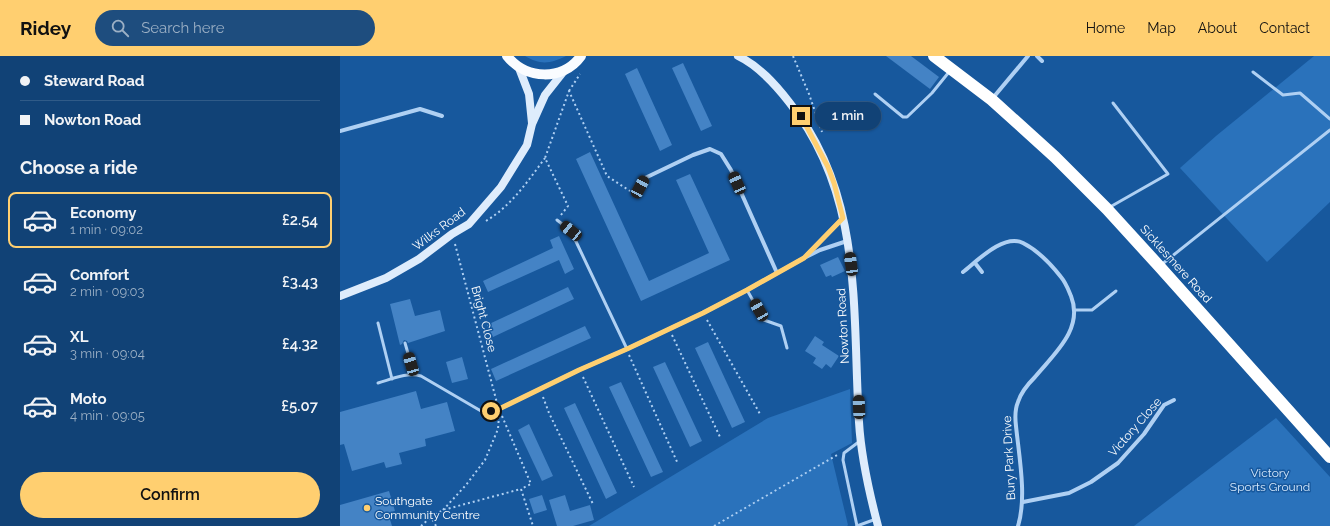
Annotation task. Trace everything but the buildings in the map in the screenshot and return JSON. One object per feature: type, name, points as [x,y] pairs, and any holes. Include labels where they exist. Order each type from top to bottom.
[{"type":"highway","name":"Sicklesmere Road","points":[[934,56],[992,100],[1055,157],[1107,209],[1330,457]]},
{"type":"main road","points":[[507,56],[519,68],[534,74],[549,75],[564,71],[576,63],[581,56]]},
{"type":"street","name":"Nowton Road","points":[[738,56],[748,58],[762,71],[801,116],[828,167],[834,183],[848,241],[854,290],[861,441],[877,523]]},
{"type":"street","points":[[992,100],[1028,56]]},
{"type":"street","points":[[1037,56],[1042,61]]},
{"type":"street","name":"Wilks Road","points":[[519,68],[529,94],[532,124]]},
{"type":"street","name":"Wilks Road","points":[[340,296],[386,278],[419,259],[452,234],[469,224],[501,187],[527,145],[532,124],[545,96],[564,71]]},
{"type":"street","points":[[340,131],[420,108],[442,116]]},
{"type":"street","points":[[636,195],[645,178],[710,149],[721,154],[731,170],[777,274]]},
{"type":"street","points":[[804,258],[843,218]]},
{"type":"street","name":"Bury Park Drive","points":[[963,272],[999,245],[1015,240],[1022,242],[1036,251],[1052,265],[1066,283],[1072,300],[1074,320],[1066,340],[1024,390],[1018,402],[1015,416],[1023,502],[1018,526]]},
{"type":"street","points":[[491,411],[499,409],[579,370],[703,313],[820,250],[848,241]]},
{"type":"street","points":[[975,262],[982,272]]},
{"type":"street","name":"Victory Close","points":[[1023,502],[1069,493],[1091,482],[1118,462],[1144,434],[1164,405],[1174,400]]},
{"type":"lane","points":[[875,94],[903,117],[907,117],[932,93],[951,70]]},
{"type":"lane","points":[[1253,72],[1283,95],[1300,93],[1330,119]]},
{"type":"lane","points":[[1107,209],[1168,174],[1113,104]]},
{"type":"lane","points":[[1159,266],[1330,130]]},
{"type":"lane","points":[[557,220],[571,231],[627,349]]},
{"type":"lane","points":[[747,290],[764,320],[781,326],[787,348]]},
{"type":"lane","points":[[1074,310],[1092,310],[1116,291]]},
{"type":"lane","points":[[378,323],[392,379]]},
{"type":"lane","points":[[405,343],[414,374]]},
{"type":"lane","points":[[378,383],[414,374],[430,380],[481,411],[491,411]]},
{"type":"lane","points":[[861,441],[844,453],[843,460],[857,526],[877,523]]},
{"type":"path","points":[[793,56],[809,94],[822,132]]},
{"type":"path","points":[[486,221],[498,214],[527,183],[545,158],[569,91],[607,176],[636,195]]},
{"type":"path","points":[[545,158],[568,206],[557,220]]},
{"type":"path","name":"Bright Close","points":[[452,234],[499,409]]},
{"type":"path","points":[[703,313],[760,414]]},
{"type":"path","points":[[669,329],[720,437]]},
{"type":"path","points":[[627,349],[678,464]]},
{"type":"path","points":[[579,370],[634,487]]},
{"type":"path","points":[[540,389],[549,413],[593,504]]},
{"type":"path","points":[[421,526],[431,517],[443,510],[521,489],[531,484],[499,409]]},
{"type":"path","points":[[443,510],[466,485],[485,460],[498,430],[499,409]]},
{"type":"path","points":[[714,526],[832,457],[844,453]]},
{"type":"path","points":[[521,489],[533,526]]},
{"type":"path","points":[[431,517],[436,526]]},
{"type":"green space","points":[[525,56],[566,56],[555,61],[540,62]]},
{"type":"green space","points":[[1314,56],[1330,56],[1330,202],[1267,262],[1180,168],[1216,136]]},
{"type":"green space","points":[[850,389],[852,443],[831,454],[847,526],[589,526],[768,418]]},
{"type":"green space","name":"Victory Sports Ground","points":[[1276,418],[1330,477],[1330,526],[1134,526]]},
{"type":"place","name":"Southgate Community Centre","points":[[367,508]]},
{"type":"route","points":[[491,411],[499,409],[579,370],[703,313],[804,258],[843,218],[834,183],[828,167],[801,116]]}]
